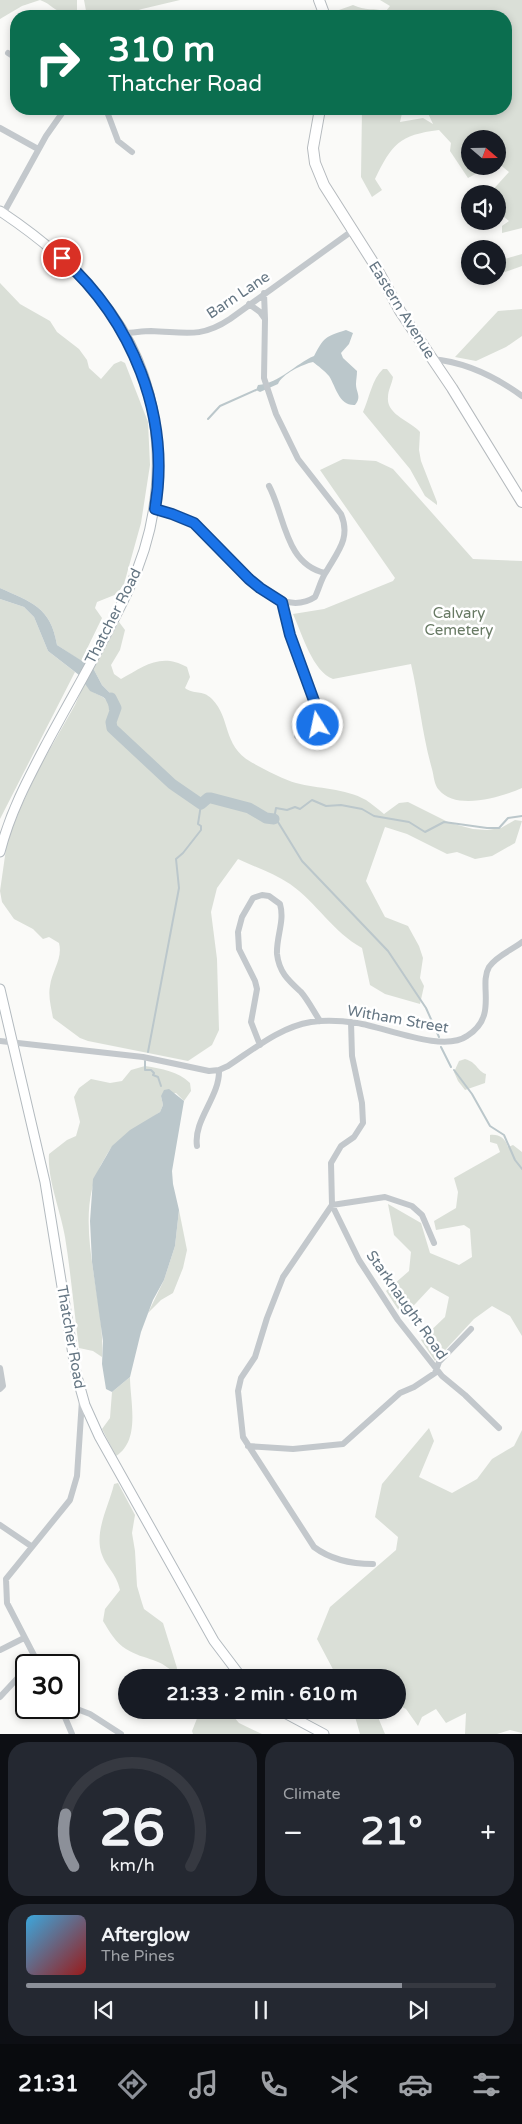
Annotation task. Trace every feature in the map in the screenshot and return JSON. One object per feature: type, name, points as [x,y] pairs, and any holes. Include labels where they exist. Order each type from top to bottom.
[{"type":"main road","name":"Eastern Avenue","points":[[319,115],[313,148],[315,163],[326,190],[376,267],[400,311],[522,502]]},
{"type":"main road","name":"Thatcher Road","points":[[0,852],[15,806],[138,567],[149,535],[155,509],[158,456],[153,414],[141,371],[132,348],[112,314],[72,268],[2,212]]},
{"type":"main road","name":"Thatcher Road","points":[[0,989],[45,1182],[76,1373],[82,1396],[99,1436],[214,1641],[235,1669]]},
{"type":"main road","points":[[296,1719],[324,1734]]},
{"type":"street","points":[[2,212],[60,115]]},
{"type":"street","points":[[108,115],[118,141],[132,152]]},
{"type":"street","points":[[0,128],[38,149]]},
{"type":"street","name":"Barn Lane","points":[[124,333],[152,331],[198,333],[223,323],[352,232]]},
{"type":"street","points":[[155,509],[194,523],[249,579],[266,593],[282,602],[303,602],[314,597],[325,573],[338,554],[345,534],[343,520],[333,502],[291,448],[264,382],[264,294]]},
{"type":"street","points":[[248,304],[260,312],[265,319]]},
{"type":"street","points":[[432,359],[450,361],[472,368],[522,396]]},
{"type":"street","points":[[269,486],[289,543],[311,568],[325,573]]},
{"type":"street","points":[[282,602],[290,635],[317,709],[318,725]]},
{"type":"street","points":[[260,1045],[251,1022],[257,989],[239,949],[238,932],[242,917],[253,898],[262,895],[269,896],[280,904],[282,920],[277,941],[279,967],[284,976],[301,993],[320,1021]]},
{"type":"street","name":"Witham Street","points":[[219,1070],[282,1031],[298,1025],[320,1021],[351,1022],[446,1042],[460,1040],[468,1036],[484,1014],[487,974],[490,966],[522,942]]},
{"type":"street","points":[[351,1022],[352,1056],[364,1117],[360,1129],[341,1146],[331,1162],[332,1205],[283,1277],[267,1318],[255,1357],[239,1383],[238,1391],[243,1436],[314,1547],[324,1555],[373,1564]]},
{"type":"street","points":[[0,1041],[12,1040],[21,1043],[143,1057],[209,1071],[219,1070],[220,1080],[197,1134],[197,1146]]},
{"type":"street","points":[[332,1205],[385,1197],[412,1206],[422,1215],[434,1243]]},
{"type":"street","name":"Starknaught Road","points":[[332,1205],[370,1278],[435,1369],[499,1428]]},
{"type":"street","points":[[248,1446],[293,1448],[343,1444],[400,1393],[414,1387],[435,1373],[439,1362],[471,1330]]},
{"type":"street","points":[[0,1368],[3,1386],[0,1389]]},
{"type":"street","points":[[31,1654],[7,1603],[3,1580],[70,1500],[77,1476],[82,1396]]},
{"type":"street","points":[[0,1525],[31,1546]]},
{"type":"street","points":[[0,1650],[24,1638]]},
{"type":"street","points":[[0,1697],[15,1681]]},
{"type":"street","points":[[80,1710],[90,1714],[121,1734]]},
{"type":"street","points":[[66,1719],[72,1734]]},
{"type":"green space","points":[[0,0],[40,0],[15,10],[10,10],[10,13],[0,19]]},
{"type":"green space","points":[[40,0],[77,0],[77,10],[56,10]]},
{"type":"green space","points":[[84,0],[180,0],[139,10],[86,10]]},
{"type":"green space","points":[[380,0],[522,0],[522,228],[502,233],[502,230],[506,230],[506,223],[509,221],[506,219],[506,185],[497,185],[509,172],[506,170],[506,130],[461,130],[461,168],[450,151],[451,143],[439,130],[406,138],[392,149],[387,157],[375,179],[382,190],[372,197],[361,177],[362,115],[402,115],[400,122],[423,118],[433,124],[429,115],[512,115],[512,10],[387,10],[390,6]]},
{"type":"green space","points":[[353,5],[362,8],[378,10],[339,10]]},
{"type":"green space","points":[[522,254],[522,266],[506,272],[506,259]]},
{"type":"green space","points":[[0,283],[20,304],[50,321],[57,332],[79,349],[87,360],[89,368],[101,379],[114,364],[121,361],[125,363],[148,422],[150,465],[141,523],[124,584],[117,594],[97,602],[95,608],[102,618],[81,661],[57,645],[54,632],[45,614],[30,602],[0,588]]},
{"type":"green space","points":[[522,309],[522,336],[506,347],[476,361],[455,357],[498,311]]},
{"type":"green space","points":[[383,369],[387,369],[393,377],[388,397],[391,409],[420,432],[419,450],[421,461],[437,505],[425,496],[410,469],[363,412],[373,384]]},
{"type":"green space","name":"Calvary Cemetery","points":[[343,459],[376,461],[393,469],[473,559],[522,561],[522,788],[491,798],[467,801],[456,800],[437,788],[426,743],[411,664],[333,679],[326,675],[314,661],[293,614],[324,609],[393,581],[395,578],[320,470]]},
{"type":"green space","points":[[0,599],[24,607],[34,617],[48,651],[75,672],[0,819]]},
{"type":"green space","points":[[119,622],[125,630],[120,650],[111,665],[114,674],[121,679],[144,666],[160,661],[177,663],[187,667],[190,677],[185,688],[205,694],[212,699],[222,714],[235,748],[251,762],[267,770],[296,783],[358,796],[384,814],[399,803],[408,802],[450,823],[473,829],[501,828],[515,820],[522,821],[515,843],[492,856],[475,859],[457,852],[447,854],[407,834],[385,827],[366,881],[385,917],[408,926],[419,946],[423,958],[420,978],[424,986],[420,1004],[385,994],[370,985],[362,948],[342,934],[309,900],[290,884],[238,859],[217,888],[211,912],[217,959],[219,1030],[212,1045],[188,1061],[88,1041],[80,1038],[53,1018],[49,990],[60,954],[59,943],[49,937],[43,939],[33,929],[14,919],[2,902],[0,891],[7,842],[38,770],[75,705],[85,682],[93,692],[108,701],[118,701],[102,685],[93,668]]},
{"type":"green space","points":[[465,1059],[486,1074],[485,1083],[465,1090],[454,1072],[459,1061]]},
{"type":"green space","points":[[145,1066],[169,1071],[180,1076],[190,1083],[191,1091],[184,1101],[176,1093],[161,1096],[163,1105],[160,1112],[113,1146],[94,1181],[89,1205],[89,1230],[102,1333],[102,1357],[93,1351],[79,1348],[65,1237],[52,1185],[49,1154],[67,1140],[76,1136],[80,1122],[74,1097],[79,1088],[91,1079],[110,1083],[122,1081],[131,1070]]},
{"type":"green space","points":[[490,1135],[501,1137],[508,1147],[513,1145],[522,1152],[522,1336],[510,1316],[492,1306],[474,1319],[435,1361],[421,1340],[445,1317],[449,1297],[431,1287],[403,1317],[386,1291],[409,1271],[411,1252],[394,1235],[388,1204],[421,1223],[430,1253],[459,1265],[472,1257],[470,1229],[464,1225],[436,1230],[434,1221],[456,1208],[458,1192],[454,1178],[500,1152],[497,1144],[490,1142]]},
{"type":"green space","points":[[179,1210],[187,1250],[183,1268],[173,1293],[161,1300],[148,1313],[164,1280],[175,1246]]},
{"type":"green space","points":[[130,1377],[131,1430],[129,1440],[124,1449],[116,1456],[102,1429],[110,1418],[112,1392]]},
{"type":"green space","points":[[429,1428],[434,1441],[419,1477],[452,1493],[477,1479],[492,1459],[514,1446],[522,1430],[522,1733],[510,1730],[497,1734],[465,1734],[466,1713],[446,1723],[436,1709],[422,1717],[418,1726],[406,1709],[406,1669],[333,1669],[317,1639],[330,1607],[396,1550],[398,1537],[375,1517],[382,1484]]},
{"type":"green space","points":[[118,1483],[135,1515],[132,1533],[137,1586],[144,1609],[163,1623],[177,1669],[169,1669],[122,1646],[103,1621],[105,1609],[120,1590],[103,1557],[100,1543],[101,1526],[114,1484]]},
{"type":"green space","points":[[197,1719],[236,1719],[239,1723],[262,1734],[193,1734],[192,1731]]},
{"type":"green space","points":[[356,1719],[379,1719],[385,1734],[360,1734]]},
{"type":"shaded area","points":[[346,330],[353,333],[349,344],[341,353],[343,358],[357,371],[358,397],[355,405],[342,399],[329,376],[313,362],[288,373],[278,384],[260,392],[256,390],[258,385],[273,381],[314,356],[326,338]]},
{"type":"shaded area","points":[[0,588],[30,602],[45,614],[54,632],[57,645],[93,668],[102,685],[118,701],[116,713],[109,710],[108,701],[90,691],[79,675],[48,651],[34,617],[24,607],[0,599]]},
{"type":"shaded area","points":[[169,1089],[184,1101],[172,1171],[179,1210],[175,1246],[164,1280],[153,1300],[141,1332],[130,1377],[112,1392],[106,1389],[102,1364],[103,1341],[92,1262],[90,1221],[93,1179],[112,1146],[130,1130],[160,1112],[163,1105],[161,1096],[164,1090]]},
{"type":"waterway","points":[[208,419],[220,406],[256,390]]},
{"type":"waterway","points":[[111,698],[116,708],[111,722],[112,728],[172,784],[201,804],[208,798],[211,798],[249,808],[266,818],[274,819]]},
{"type":"waterway","points":[[439,1037],[426,1008],[388,951],[302,861],[278,822],[274,819],[276,808],[287,810],[295,807],[300,809],[312,800],[326,806],[341,805],[362,809],[374,816],[409,822],[425,832],[444,822],[499,828],[508,818],[522,816]]},
{"type":"waterway","points":[[148,1052],[179,888],[176,859],[201,830],[201,826],[198,824],[201,804]]},
{"type":"waterway","points":[[441,1047],[451,1067]]},
{"type":"waterway","points":[[145,1061],[145,1070],[151,1070],[154,1073],[153,1075],[158,1077],[161,1086]]},
{"type":"waterway","points":[[454,1070],[472,1094],[490,1126],[504,1135],[515,1160],[522,1169]]},
{"type":"route","points":[[62,258],[94,291],[112,314],[132,348],[138,364],[153,414],[156,434],[158,472],[155,509],[194,523],[249,579],[282,602],[290,635],[317,709],[318,725]]}]
